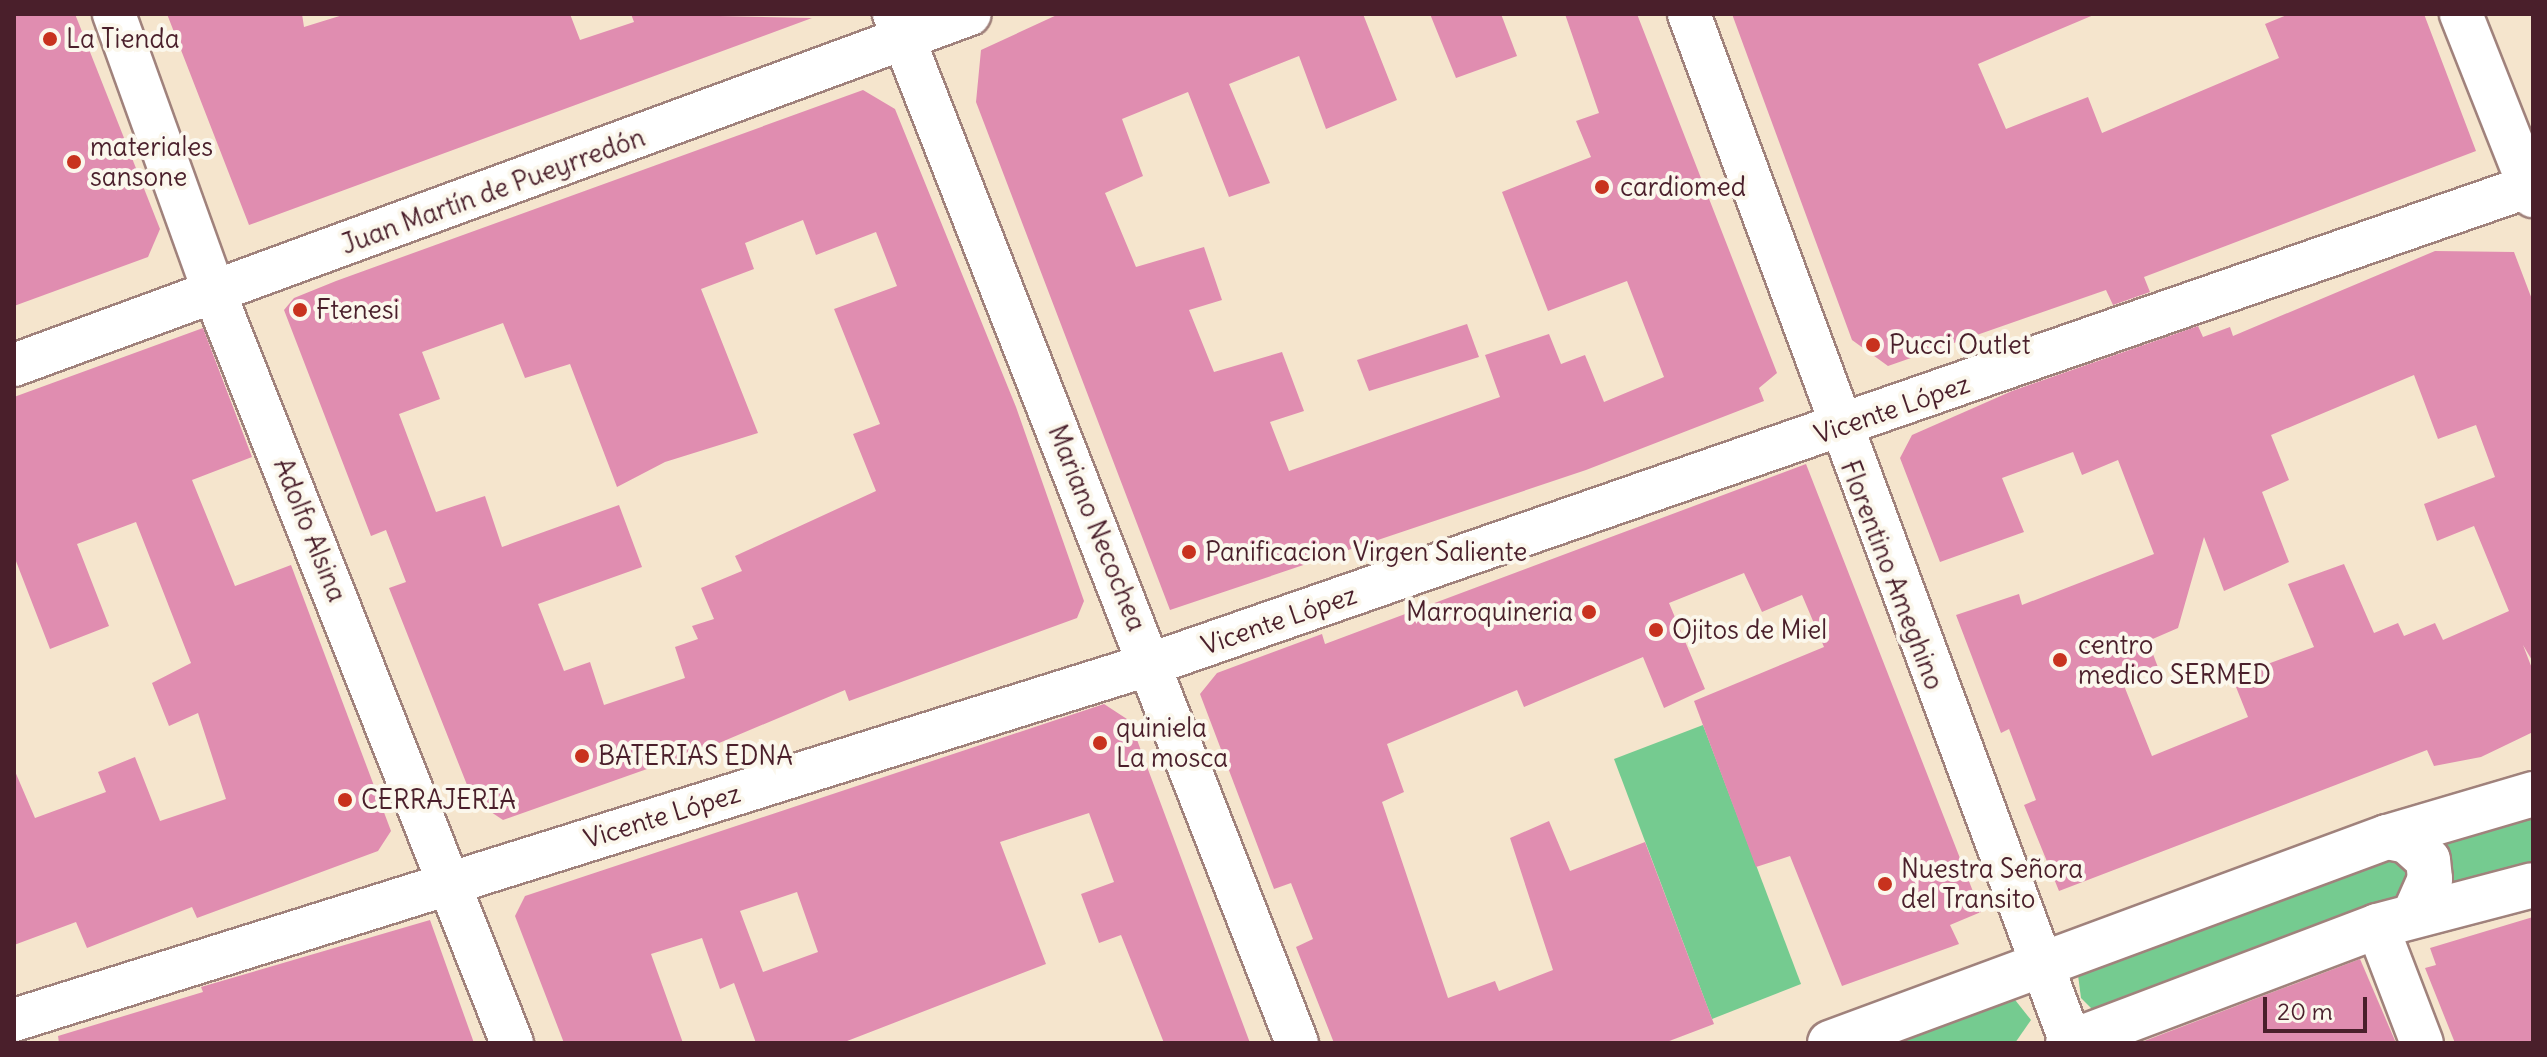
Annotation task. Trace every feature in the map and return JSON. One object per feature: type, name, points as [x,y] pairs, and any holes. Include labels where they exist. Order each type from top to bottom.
[{"type":"main road","points":[[1830,1043],[2387,837],[2533,794]]},
{"type":"main road","points":[[2387,837],[2407,841],[2428,860],[2430,879],[2396,920]]},
{"type":"main road","points":[[2070,1043],[2396,920],[2533,885]]},
{"type":"street","name":"Adolfo Alsina","points":[[114,14],[215,294],[452,882],[512,1043]]},
{"type":"street","name":"Juan Martín de Pueyrredón","points":[[14,365],[215,294],[899,27],[970,14]]},
{"type":"street","name":"Florentino Ameghino","points":[[1689,14],[1837,429],[2037,964],[2070,1043]]},
{"type":"street","points":[[2461,14],[2532,189]]},
{"type":"street","name":"Mariano Necochea","points":[[899,27],[1297,1043]]},
{"type":"street","name":"Vicente López","points":[[14,1020],[1151,664],[2532,189]]},
{"type":"street","points":[[2396,920],[2422,1043]]},
{"type":"green space","points":[[1703,725],[1801,984],[1712,1019],[1614,759]]},
{"type":"green space","points":[[2533,812],[2533,868],[2444,888],[2434,838]]},
{"type":"green space","points":[[2387,850],[2410,872],[2400,902],[2114,1010],[2092,1009],[2081,998],[2078,975],[2087,963]]},
{"type":"green space","points":[[2008,991],[2031,1020],[2015,1043],[1860,1043]]},
{"type":"building","name":"materiales sansone","points":[[14,14],[75,14],[160,229],[148,257],[14,306]]},
{"type":"building","points":[[167,14],[302,14],[304,27],[346,14],[570,14],[580,40],[634,22],[631,14],[812,18],[249,225]]},
{"type":"building","points":[[1059,14],[1363,14],[1397,100],[1326,129],[1299,56],[1229,84],[1270,183],[1229,197],[1188,92],[1122,119],[1143,176],[1105,193],[1136,267],[1204,247],[1222,300],[1189,310],[1214,372],[1282,352],[1304,411],[1270,422],[1289,471],[1500,397],[1485,355],[1549,334],[1561,364],[1585,355],[1604,402],[1664,377],[1627,281],[1548,311],[1502,192],[1591,157],[1576,121],[1599,113],[1565,14],[1637,14],[1777,373],[1759,388],[1764,401],[1586,470],[1170,610],[976,102],[981,50]]},
{"type":"building","points":[[1430,14],[1501,14],[1517,56],[1456,78]]},
{"type":"building","points":[[1732,14],[2096,14],[1978,64],[2006,129],[2088,97],[2102,133],[2279,58],[2265,24],[2289,14],[2424,14],[2476,151],[2144,277],[2150,292],[2113,305],[2106,290],[1888,366],[1852,340]]},
{"type":"building","points":[[863,90],[895,109],[1016,407],[1084,601],[1077,618],[849,701],[845,690],[712,746],[503,820],[473,800],[389,588],[406,582],[386,530],[371,536],[284,310],[294,298]],"holes":[[[803,220],[816,255],[876,232],[897,286],[834,309],[880,424],[853,434],[876,491],[735,556],[742,571],[701,588],[714,619],[692,626],[698,639],[675,647],[685,678],[604,705],[590,662],[564,671],[538,604],[642,567],[619,505],[502,547],[485,496],[436,512],[399,414],[440,399],[422,352],[503,323],[525,378],[570,364],[617,487],[665,462],[758,433],[701,289],[754,269],[745,243]]]},
{"type":"building","points":[[2435,251],[2514,252],[2533,302],[2533,662],[2523,645],[2533,671],[2533,732],[2481,757],[2434,766],[2427,750],[2059,891],[2024,805],[2036,800],[2009,729],[2001,733],[1956,615],[2019,594],[2022,605],[2154,554],[2118,460],[2082,475],[2073,452],[2002,478],[2024,532],[1940,562],[1900,458],[1912,435],[2012,391],[2198,326],[2203,337],[2230,327],[2233,336]],"holes":[[[2414,375],[2438,439],[2476,425],[2495,477],[2424,504],[2437,541],[2474,526],[2509,611],[2443,640],[2435,623],[2404,636],[2398,623],[2374,633],[2344,564],[2288,584],[2314,647],[2232,677],[2248,717],[2152,756],[2123,683],[2159,670],[2148,641],[2178,628],[2204,537],[2224,591],[2289,562],[2262,492],[2289,480],[2271,435]]]},
{"type":"building","points":[[1467,324],[1479,357],[1369,391],[1357,360]]},
{"type":"building","points":[[203,328],[252,457],[192,480],[235,586],[291,565],[391,831],[378,851],[197,918],[192,907],[87,948],[76,922],[14,945],[14,769],[35,818],[106,792],[98,772],[135,757],[160,821],[226,799],[198,713],[169,726],[152,683],[191,663],[136,522],[77,544],[109,626],[50,649],[14,556],[14,397]]},
{"type":"building","points":[[1806,464],[1981,912],[1950,925],[1959,944],[1842,986],[1790,856],[1756,867],[1694,701],[1824,647],[1802,595],[1762,612],[1744,573],[1669,603],[1705,689],[1664,708],[1643,657],[1524,707],[1517,690],[1387,744],[1404,792],[1382,802],[1448,998],[1495,981],[1499,991],[1553,970],[1510,838],[1549,821],[1570,871],[1645,842],[1714,1024],[1664,1043],[1334,1043],[1296,947],[1313,939],[1291,883],[1274,889],[1200,694],[1217,673],[1322,634],[1325,644]]},
{"type":"building","points":[[1104,704],[1130,721],[1250,1043],[1164,1043],[1121,935],[1099,943],[1081,894],[1114,882],[1089,813],[1000,842],[1046,964],[842,1043],[756,1043],[734,983],[720,989],[702,938],[651,954],[683,1043],[564,1043],[515,916],[525,896]],"holes":[[[797,892],[818,952],[763,972],[740,911]]]},
{"type":"building","points":[[2533,917],[2533,1043],[2455,1043],[2425,968],[2436,965],[2430,948]]},
{"type":"building","points":[[430,920],[474,1043],[59,1043],[58,1036],[203,992],[201,987]]},
{"type":"building","points":[[2360,959],[2396,1043],[2139,1043]]},
{"type":"place","name":"La Tienda","points":[[50,39]]},
{"type":"place","name":"materiales sansone","points":[[74,162]]},
{"type":"place","name":"cardiomed","points":[[1602,187]]},
{"type":"place","name":"Ftenesi","points":[[300,310]]},
{"type":"place","name":"Pucci Outlet","points":[[1873,345]]},
{"type":"place","name":"Panificacion Virgen Saliente","points":[[1189,552]]},
{"type":"place","name":"Marroquineria","points":[[1589,612]]},
{"type":"place","name":"Ojitos de Miel","points":[[1656,630]]},
{"type":"place","name":"centro medico SERMED","points":[[2060,660]]},
{"type":"place","name":"quiniela La mosca","points":[[1100,743]]},
{"type":"place","name":"BATERIAS EDNA","points":[[582,756]]},
{"type":"place","name":"CERRAJERIA","points":[[345,800]]},
{"type":"place","name":"Nuestra Señora del Transito","points":[[1885,884]]}]
